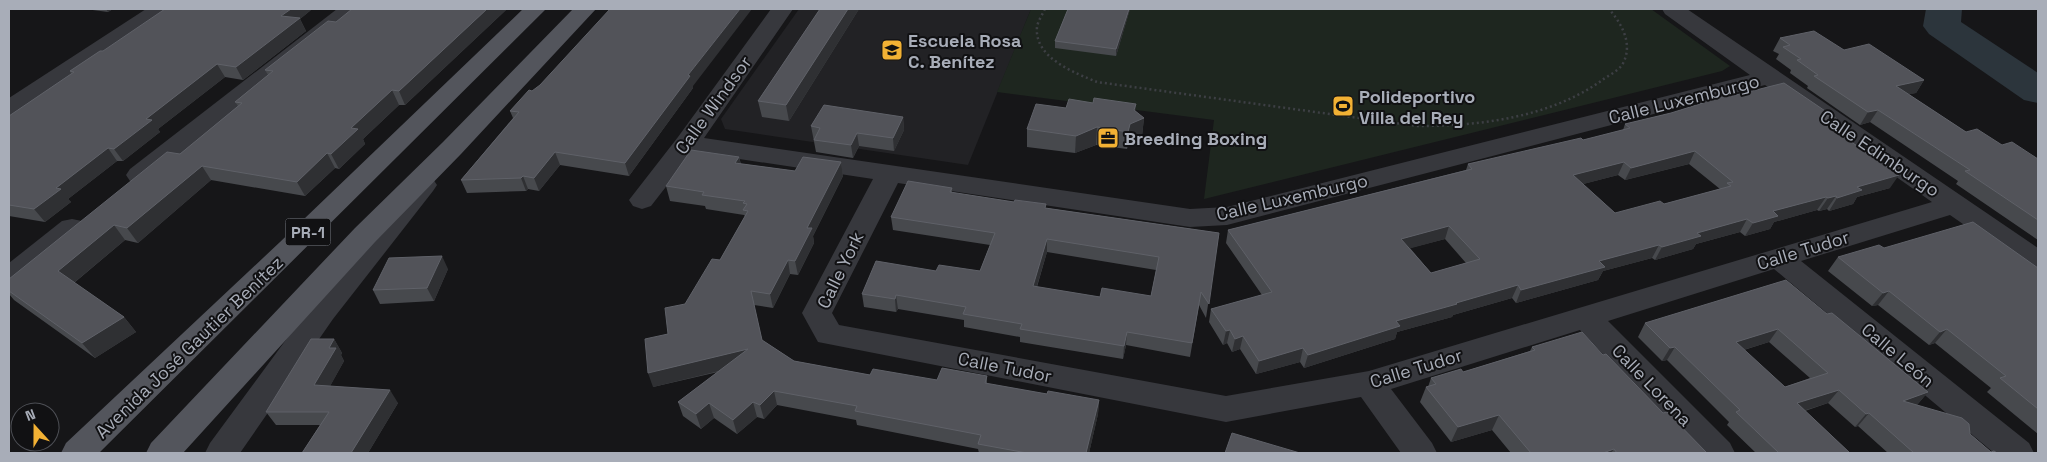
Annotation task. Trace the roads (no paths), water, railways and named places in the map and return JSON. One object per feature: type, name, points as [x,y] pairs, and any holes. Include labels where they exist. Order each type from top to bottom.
[{"type":"main road","name":"Avenida José Gautier Benítez","points":[[78,453],[535,9]]},
{"type":"main road","name":"PR-1","points":[[163,453],[365,235],[452,148],[584,9]]},
{"type":"street","points":[[9,109],[160,9]]},
{"type":"street","points":[[125,186],[350,9]]},
{"type":"street","name":"Calle Windsor","points":[[642,200],[687,143],[782,9]]},
{"type":"street","name":"Calle Edimburgo","points":[[1673,9],[2038,262]]},
{"type":"street","name":"Calle Luxemburgo","points":[[687,143],[1190,218],[1227,216],[1769,77]]},
{"type":"street","points":[[222,453],[323,311],[409,206],[452,148]]},
{"type":"street","name":"Calle York","points":[[864,340],[829,334],[817,313],[889,174]]},
{"type":"street","name":"Calle Tudor","points":[[864,340],[1226,409],[1369,383],[1955,204]]},
{"type":"street","points":[[9,278],[86,217]]},
{"type":"street","name":"Calle León","points":[[1779,258],[2017,453]]},
{"type":"street","name":"Calle Lorena","points":[[1585,316],[1718,453]]},
{"type":"street","points":[[1369,383],[1420,453]]},
{"type":"waterway","points":[[1944,9],[1942,26],[2038,91]]},
{"type":"place","name":"Escuela Rosa C. Benítez","points":[[892,50]]},
{"type":"place","name":"Polideportivo Villa del Rey","points":[[1343,106]]},
{"type":"place","name":"Breeding Boxing","points":[[1108,138]]}]
